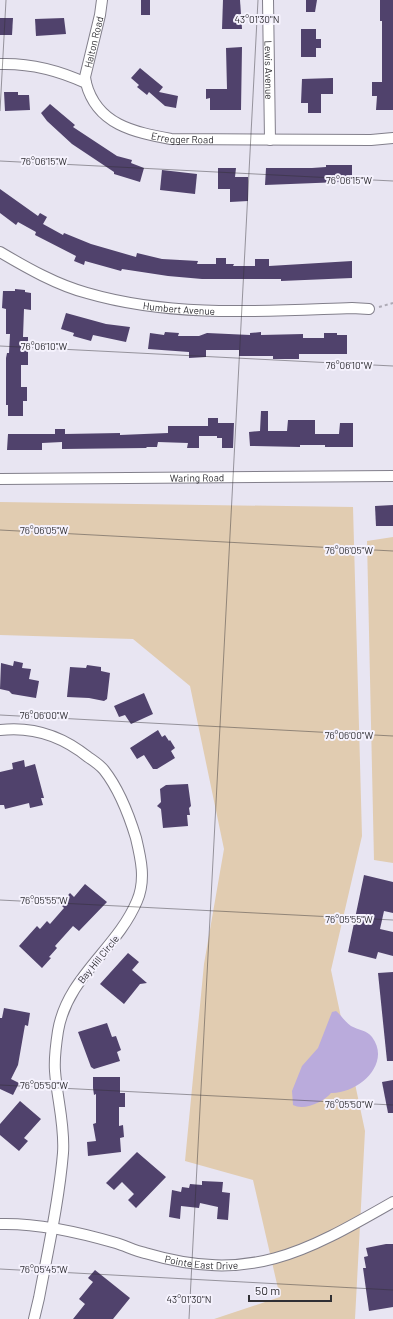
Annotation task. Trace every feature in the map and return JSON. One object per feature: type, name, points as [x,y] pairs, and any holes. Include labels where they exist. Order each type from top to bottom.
[{"type":"street","name":"Halton Road","points":[[86,83],[85,77],[100,15],[102,0]]},
{"type":"street","name":"Lewis Avenue","points":[[268,0],[270,140]]},
{"type":"street","points":[[0,64],[48,68],[86,83]]},
{"type":"street","name":"Erregger Road","points":[[86,83],[89,96],[95,105],[116,124],[139,133],[171,139],[372,140],[393,138]]},
{"type":"street","name":"Humbert Avenue","points":[[0,252],[64,285],[87,293],[128,303],[188,310],[240,312],[352,308],[369,309]]},
{"type":"street","name":"Waring Road","points":[[0,479],[393,476]]},
{"type":"street","name":"Bay Hill Circle","points":[[0,730],[37,730],[60,737],[78,748],[103,768],[114,784],[132,823],[142,860],[141,887],[138,900],[126,924],[81,978],[69,999],[58,1028],[54,1055],[55,1073],[63,1124],[63,1153],[52,1229],[34,1319]]},
{"type":"street","name":"Pointe East Drive","points":[[0,1224],[52,1229],[116,1243],[144,1253],[186,1264],[216,1266],[254,1264],[276,1259],[306,1249],[393,1202]]},
{"type":"path","points":[[369,309],[393,303]]},
{"type":"shaded area","points":[[0,502],[353,507],[362,836],[331,970],[365,1131],[355,1319],[214,1319],[280,1297],[253,1180],[185,1161],[204,964],[224,849],[190,686],[133,639],[0,635]]},
{"type":"shaded area","points":[[393,537],[393,863],[374,860],[367,541]]},
{"type":"shaded area","points":[[336,1011],[351,1026],[365,1031],[372,1037],[377,1047],[378,1057],[375,1067],[369,1076],[352,1088],[341,1092],[331,1093],[324,1100],[314,1105],[298,1107],[293,1105],[292,1091],[302,1066],[318,1048],[332,1012]]},
{"type":"building","points":[[141,0],[150,0],[150,15],[141,15]]},
{"type":"building","points":[[223,0],[240,0],[242,29],[222,29]]},
{"type":"building","points":[[306,0],[317,0],[315,12],[306,12]]},
{"type":"building","points":[[380,0],[393,0],[393,110],[376,110],[377,96],[372,96],[372,82],[382,82],[382,21],[380,21]]},
{"type":"building","points":[[0,18],[13,18],[12,35],[0,35]]},
{"type":"building","points":[[64,18],[66,34],[36,36],[35,19]]},
{"type":"building","points":[[301,29],[316,29],[316,39],[321,39],[321,48],[316,48],[316,57],[301,57]]},
{"type":"building","points":[[242,47],[241,110],[210,110],[210,98],[206,99],[206,89],[227,89],[226,48]]},
{"type":"building","points":[[140,68],[163,87],[159,92],[178,96],[176,108],[165,106],[149,92],[147,95],[137,87],[139,85],[131,78]]},
{"type":"building","points":[[333,78],[333,94],[321,94],[321,113],[308,113],[308,103],[301,103],[302,79]]},
{"type":"building","points":[[4,92],[18,92],[18,95],[29,95],[30,110],[5,111]]},
{"type":"building","points":[[50,104],[75,125],[73,127],[117,156],[132,160],[131,163],[144,168],[140,182],[114,174],[114,172],[72,144],[47,121],[41,113]]},
{"type":"building","points":[[326,165],[352,165],[352,177],[341,177],[341,182],[265,185],[266,168],[312,168],[326,167]]},
{"type":"building","points":[[218,168],[236,168],[235,177],[248,177],[248,201],[230,202],[230,189],[218,189]]},
{"type":"building","points":[[162,170],[197,174],[195,194],[160,190]]},
{"type":"building","points":[[0,189],[38,216],[40,213],[47,217],[43,224],[63,235],[64,233],[91,244],[136,257],[137,253],[162,259],[198,261],[197,264],[216,264],[216,258],[226,258],[226,264],[234,264],[233,266],[255,266],[255,259],[269,259],[269,266],[352,261],[352,278],[281,281],[281,279],[202,279],[168,276],[122,269],[121,271],[85,261],[84,265],[74,261],[76,256],[35,235],[36,232],[18,222],[16,225],[0,213]]},
{"type":"building","points":[[15,289],[25,290],[25,292],[31,293],[31,310],[24,309],[23,337],[28,337],[28,365],[21,365],[21,387],[27,387],[27,401],[23,401],[23,416],[8,416],[8,405],[6,405],[6,358],[7,353],[9,353],[10,334],[6,334],[6,309],[2,308],[3,291],[15,291]]},
{"type":"building","points":[[66,313],[106,324],[130,327],[126,342],[93,335],[91,341],[73,336],[74,333],[61,329]]},
{"type":"building","points":[[165,332],[179,333],[178,336],[199,336],[207,333],[250,335],[250,333],[261,332],[261,335],[303,334],[303,338],[324,338],[324,333],[337,333],[337,335],[347,335],[347,354],[299,354],[299,359],[273,359],[273,356],[239,356],[239,350],[206,350],[206,357],[189,358],[189,352],[148,349],[150,333],[164,335]]},
{"type":"building","points":[[261,411],[268,411],[268,431],[287,431],[288,420],[315,420],[315,434],[339,434],[340,423],[353,423],[353,447],[325,447],[325,445],[300,445],[300,447],[250,446],[249,432],[260,431]]},
{"type":"building","points":[[208,418],[218,418],[218,423],[234,423],[233,448],[222,448],[222,438],[217,438],[217,436],[199,436],[199,448],[187,448],[188,443],[158,442],[157,447],[146,448],[62,449],[62,442],[42,443],[42,450],[7,450],[8,434],[55,434],[55,429],[65,429],[65,434],[120,433],[120,435],[168,433],[168,426],[208,426]]},
{"type":"building","points":[[393,505],[393,526],[376,526],[375,506]]},
{"type":"building","points":[[14,661],[23,663],[22,668],[31,669],[29,679],[39,681],[36,698],[12,694],[9,691],[0,689],[1,663],[13,666]]},
{"type":"building","points":[[87,665],[101,667],[101,671],[110,673],[107,699],[104,701],[89,698],[67,697],[70,667],[86,668]]},
{"type":"building","points":[[144,693],[153,714],[131,724],[125,715],[119,717],[114,706]]},
{"type":"building","points":[[158,730],[162,737],[165,735],[175,748],[171,751],[175,758],[157,769],[153,769],[144,755],[137,759],[130,748]]},
{"type":"building","points":[[24,760],[25,767],[35,764],[44,798],[41,798],[43,805],[30,808],[29,803],[5,809],[4,805],[0,805],[0,772],[13,769],[12,763]]},
{"type":"building","points":[[188,784],[191,806],[189,808],[190,815],[187,815],[188,826],[163,828],[161,809],[157,806],[161,802],[160,789],[166,785]]},
{"type":"building","points":[[364,875],[393,882],[393,913],[384,911],[380,929],[393,932],[393,956],[378,952],[376,959],[348,952]]},
{"type":"building","points":[[85,884],[107,902],[79,931],[73,926],[55,946],[57,948],[42,968],[19,946],[37,926],[40,929],[47,921],[50,924],[64,908],[60,904],[70,893],[74,897]]},
{"type":"building","points":[[128,953],[139,962],[132,970],[147,983],[140,984],[124,1004],[100,984]]},
{"type":"building","points":[[393,972],[393,1061],[387,1061],[378,973]]},
{"type":"building","points":[[4,1008],[30,1013],[28,1026],[25,1025],[18,1065],[11,1079],[19,1083],[13,1095],[0,1089],[0,1018],[2,1018]]},
{"type":"building","points":[[107,1023],[112,1037],[116,1036],[121,1050],[117,1052],[120,1061],[94,1069],[91,1067],[78,1032]]},
{"type":"building","points":[[93,1077],[120,1077],[120,1093],[125,1093],[125,1107],[119,1107],[119,1126],[123,1125],[124,1137],[120,1138],[121,1152],[88,1156],[87,1142],[96,1141],[93,1124],[96,1123],[96,1094],[94,1095]]},
{"type":"building","points":[[393,1080],[393,1113],[388,1113],[382,1082]]},
{"type":"building","points":[[20,1101],[41,1119],[24,1138],[28,1141],[19,1151],[0,1135],[0,1124]]},
{"type":"building","points":[[137,1152],[166,1177],[136,1208],[128,1200],[134,1194],[122,1182],[114,1190],[106,1183]]},
{"type":"building","points":[[202,1181],[223,1182],[222,1192],[230,1193],[228,1220],[217,1219],[218,1207],[200,1203],[199,1208],[181,1206],[180,1219],[169,1217],[172,1190],[181,1192],[182,1187],[189,1188],[190,1184],[202,1185]]},
{"type":"building","points":[[393,1244],[393,1307],[369,1311],[363,1268],[366,1268],[364,1257],[368,1256],[366,1248]]},
{"type":"building","points":[[95,1270],[130,1298],[113,1319],[73,1319],[85,1304],[79,1299],[93,1282],[88,1278]]}]
